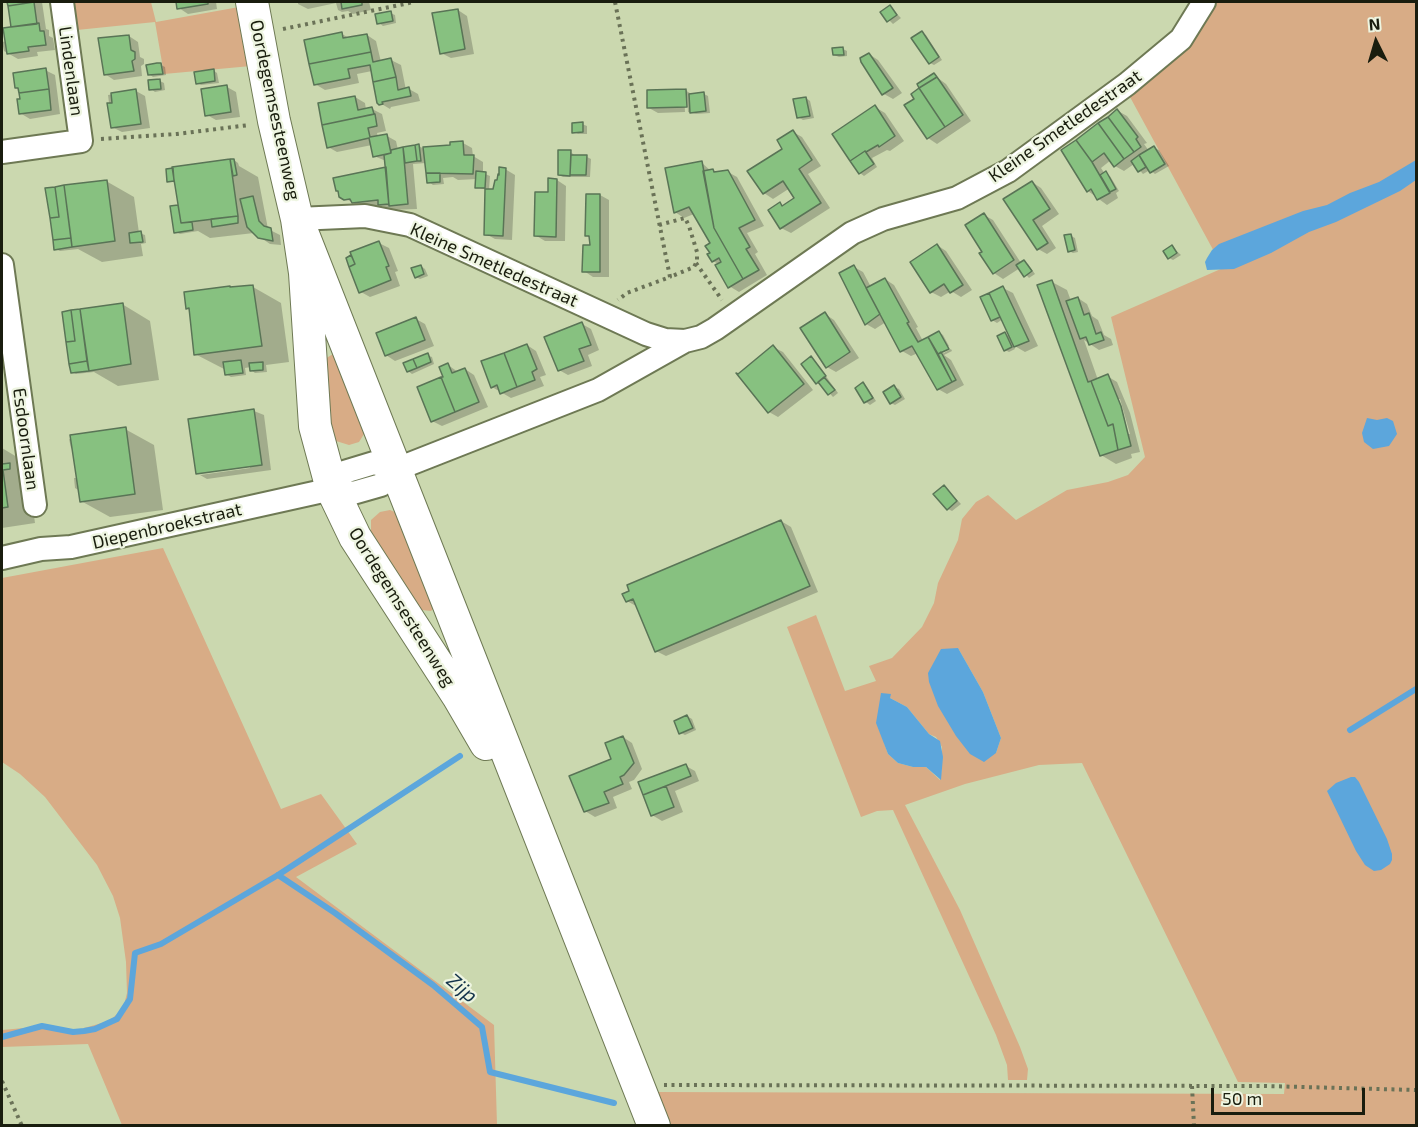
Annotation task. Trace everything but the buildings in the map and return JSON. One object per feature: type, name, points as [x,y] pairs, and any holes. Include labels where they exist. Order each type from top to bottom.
[{"type":"street","name":"Lindenlaan","points":[[62,2],[81,141]]},
{"type":"street","name":"Oordegemsesteenweg","points":[[252,2],[274,121],[297,219],[305,273],[315,426],[332,489],[355,537],[458,696],[539,835]]},
{"type":"street","name":"Kleine Smetledestraat","points":[[397,469],[598,390],[685,341],[701,337],[852,233],[884,219],[957,198],[1008,171],[1127,84],[1181,39],[1204,2]]},
{"type":"street","points":[[2,152],[81,141]]},
{"type":"street","name":"Kleine Smetledestraat","points":[[297,219],[365,216],[410,225],[646,334],[665,340],[685,341]]},
{"type":"street","name":"Oordegemsesteenweg","points":[[297,219],[654,1125]]},
{"type":"street","name":"Esdoornlaan","points":[[2,265],[35,505]]},
{"type":"street","name":"Diepenbroekstraat","points":[[2,558],[41,549],[70,547],[332,489],[354,493],[381,485],[397,469]]},
{"type":"path","points":[[258,32],[274,31],[414,2]]},
{"type":"path","points":[[615,2],[670,277]]},
{"type":"path","points":[[81,141],[177,134],[274,121]]},
{"type":"path","points":[[602,314],[627,293],[694,267],[697,252],[685,218],[659,225]]},
{"type":"path","points":[[696,263],[733,316]]},
{"type":"path","points":[[2,1081],[22,1125]]},
{"type":"path","points":[[637,1085],[1192,1086],[1416,1090]]},
{"type":"path","points":[[1192,1086],[1194,1125]]},
{"type":"shaded area","points":[[72,2],[151,2],[156,22],[239,7],[251,66],[164,74],[155,22],[77,30]]},
{"type":"shaded area","points":[[1213,2],[1416,2],[1416,1125],[671,1126],[657,1092],[1284,1094],[1285,1083],[1238,1082],[1082,763],[1039,765],[965,784],[905,805],[960,910],[1020,1047],[1028,1069],[1027,1080],[1008,1080],[1007,1065],[996,1035],[893,810],[877,811],[861,817],[787,627],[816,615],[845,691],[876,681],[869,666],[892,658],[922,627],[934,603],[938,583],[958,540],[962,519],[976,502],[988,495],[1016,520],[1067,490],[1108,482],[1128,475],[1145,457],[1111,317],[1223,268],[1130,97],[1184,49]],"holes":[[[958,648],[983,692],[1001,738],[996,753]],[[890,698],[907,707],[929,734],[936,737],[942,747],[940,780],[926,767],[913,767],[898,763],[888,754],[884,743]]]},
{"type":"shaded area","points":[[333,354],[340,356],[368,420],[359,442],[349,445],[336,441],[331,433],[325,359]]},
{"type":"shaded area","points":[[390,510],[399,514],[435,607],[431,611],[418,607],[371,535],[371,520],[380,512]]},
{"type":"shaded area","points":[[163,548],[281,809],[321,794],[357,844],[296,877],[494,1025],[497,1125],[122,1125],[88,1044],[2,1047],[2,1030],[46,1026],[77,1030],[109,1021],[123,1009],[127,993],[126,962],[120,918],[113,896],[97,865],[45,797],[20,774],[2,762],[2,578]]},
{"type":"water","points":[[1416,160],[1416,180],[1400,191],[1234,269],[1207,270],[1205,262],[1212,250],[1219,244],[1303,211],[1327,205],[1379,182]]},
{"type":"water","points":[[1367,418],[1377,420],[1387,418],[1393,421],[1397,434],[1389,446],[1373,449],[1364,442],[1362,433]]},
{"type":"water","points":[[958,648],[983,692],[1001,738],[996,753],[984,762],[970,754],[956,736],[938,706],[929,682],[928,673],[941,649]]},
{"type":"water","points":[[881,693],[891,694],[890,698],[907,707],[929,734],[940,741],[943,757],[941,780],[926,767],[913,767],[898,763],[888,754],[876,723]]},
{"type":"water","points":[[1355,777],[1359,782],[1392,854],[1390,864],[1381,870],[1374,871],[1365,865],[1327,791],[1336,783]]},
{"type":"waterway","points":[[1350,730],[1416,689]]},
{"type":"waterway","name":"Zijp","points":[[2,1037],[42,1026],[73,1032],[84,1031],[95,1029],[117,1019],[130,999],[135,953],[161,944],[278,875],[460,756]]},
{"type":"waterway","name":"Zijp","points":[[278,875],[335,913],[433,985],[482,1027],[490,1072],[614,1103]]}]
